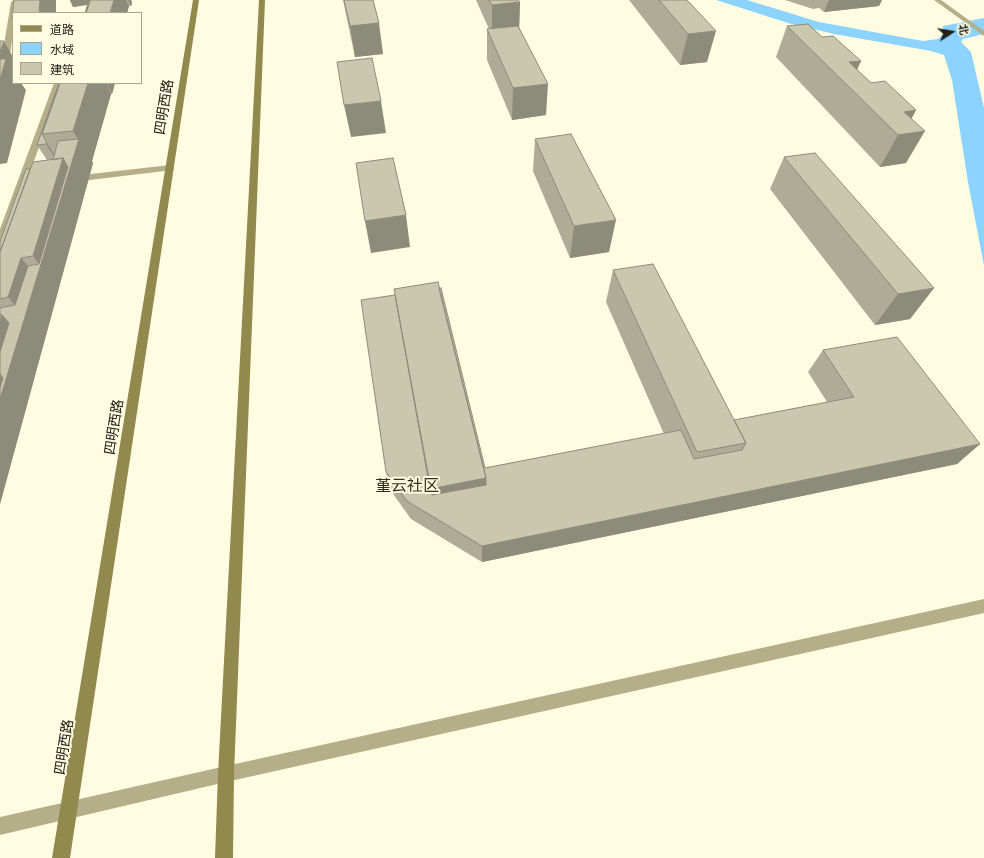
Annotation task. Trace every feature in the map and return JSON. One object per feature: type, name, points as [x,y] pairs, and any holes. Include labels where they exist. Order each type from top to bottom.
[{"type":"main road","name":"四明西路","points":[[61,858],[196,0]]},
{"type":"main road","points":[[224,858],[226,774],[262,0]]},
{"type":"street","points":[[937,0],[984,34]]},
{"type":"street","points":[[12,12],[14,2]]},
{"type":"street","points":[[12,13],[2,67],[12,65]]},
{"type":"street","points":[[0,242],[24,184],[58,84]]},
{"type":"street","points":[[67,179],[170,168]]},
{"type":"street","points":[[0,826],[226,774],[984,606]]},
{"type":"water","points":[[716,0],[747,0],[819,22],[923,41],[938,39],[943,34],[943,26],[984,18],[984,34],[963,39],[961,42],[971,52],[984,108],[984,266],[968,182],[952,80],[944,55],[931,51],[834,34],[788,23]]},
{"type":"building","points":[[14,0],[40,0],[39,12],[13,12]]},
{"type":"building","points":[[89,0],[90,1],[85,12]]},
{"type":"building","points":[[90,0],[114,0],[110,12],[86,12]]},
{"type":"building","points":[[344,0],[373,0],[379,23],[350,26]]},
{"type":"building","points":[[489,0],[518,0],[520,2],[492,5]]},
{"type":"building","points":[[659,0],[687,0],[716,31],[688,34]]},
{"type":"building","points":[[808,24],[822,37],[833,36],[861,61],[849,62],[871,83],[885,81],[916,110],[904,112],[925,131],[898,135],[787,26]]},
{"type":"building","points":[[518,26],[548,84],[513,88],[487,29]]},
{"type":"building","points":[[0,41],[4,41],[0,52]]},
{"type":"building","points":[[372,58],[381,101],[344,105],[337,62]]},
{"type":"building","points":[[0,59],[6,59],[0,80]]},
{"type":"building","points":[[60,84],[42,134],[47,143],[37,145]]},
{"type":"building","points":[[60,84],[88,84],[73,131],[42,134]]},
{"type":"building","points":[[571,134],[616,220],[574,226],[535,139]]},
{"type":"building","points":[[79,139],[0,399],[0,388],[3,378],[0,374],[0,352],[9,323],[2,315],[0,315],[0,308],[15,305],[28,266],[39,264],[68,167],[63,158],[53,160],[58,141]]},
{"type":"building","points":[[815,153],[934,288],[898,294],[784,157]]},
{"type":"building","points":[[63,158],[33,256],[21,258],[8,297],[0,299],[0,252],[33,162]]},
{"type":"building","points":[[393,158],[406,215],[365,221],[356,163]]},
{"type":"building","points":[[26,169],[30,169],[0,252],[0,242]]},
{"type":"building","points":[[653,264],[746,443],[697,452],[613,270]]},
{"type":"building","points":[[438,282],[486,478],[430,489],[394,289]]},
{"type":"building","points":[[441,288],[485,468],[681,430],[694,459],[742,450],[746,443],[734,420],[854,397],[823,350],[897,337],[980,444],[482,546],[407,501],[386,472],[361,300],[395,295],[432,495],[486,485],[486,478],[439,289]]},
{"type":"district","name":"堇云社区","points":[[407,486]]}]
